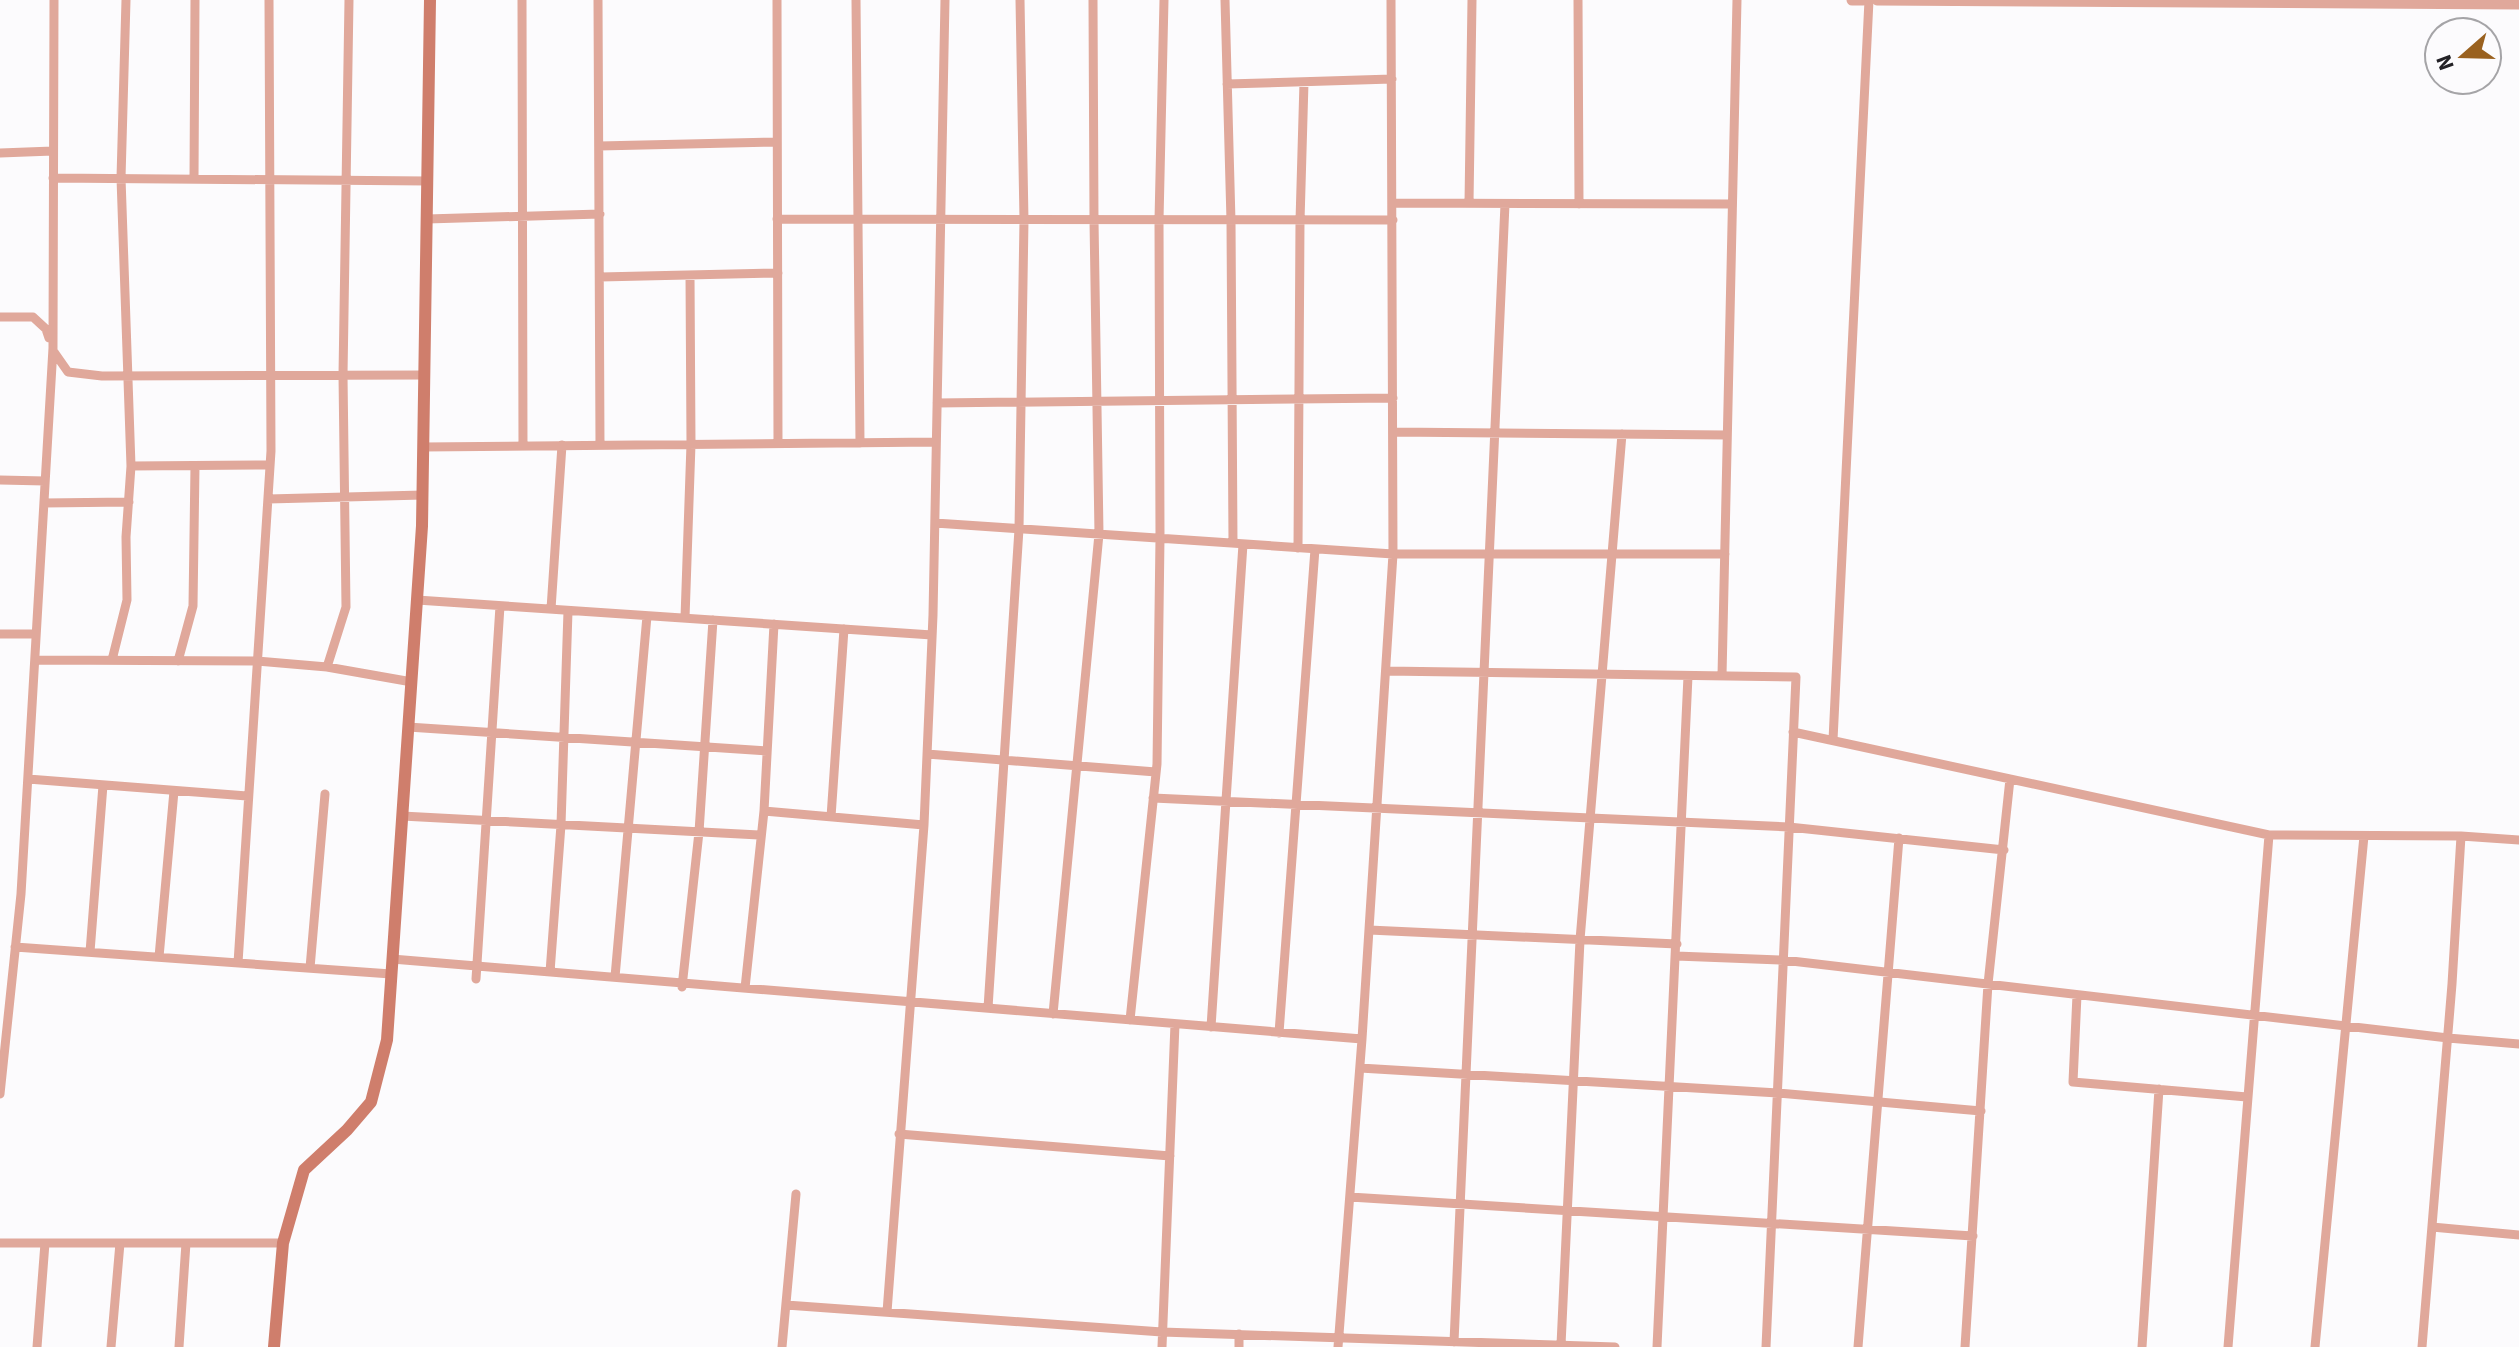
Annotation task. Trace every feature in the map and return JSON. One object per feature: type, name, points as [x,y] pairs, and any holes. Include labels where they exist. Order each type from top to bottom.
[{"type":"main road","points":[[274,1347],[283,1243],[304,1170],[347,1130],[371,1102],[387,1040],[423,495],[430,0]]},
{"type":"street","points":[[0,1094],[21,894],[53,348],[54,0]]},
{"type":"street","points":[[112,660],[127,600],[131,466],[121,178],[126,0]]},
{"type":"street","points":[[194,179],[195,0]]},
{"type":"street","points":[[238,963],[270,465],[269,0]]},
{"type":"street","points":[[327,667],[346,607],[343,375],[349,0]]},
{"type":"street","points":[[522,0],[523,446]]},
{"type":"street","points":[[598,0],[600,445]]},
{"type":"street","points":[[777,0],[778,443]]},
{"type":"street","points":[[856,0],[860,443]]},
{"type":"street","points":[[887,1312],[924,825],[935,523],[945,0]]},
{"type":"street","points":[[988,1008],[1019,529],[1024,220],[1020,0]]},
{"type":"street","points":[[1053,1014],[1099,534],[1093,0]]},
{"type":"street","points":[[1130,1020],[1156,772],[1160,538],[1159,220],[1164,0]]},
{"type":"street","points":[[1211,1027],[1238,544],[1232,400],[1225,0]]},
{"type":"street","points":[[1339,1342],[1393,554],[1391,0]]},
{"type":"street","points":[[1469,203],[1472,0]]},
{"type":"street","points":[[1578,0],[1579,204]]},
{"type":"street","points":[[1722,676],[1737,0]]},
{"type":"street","points":[[1833,740],[1862,0],[1852,0]]},
{"type":"street","points":[[1877,0],[2519,4]]},
{"type":"street","points":[[1227,84],[1392,79]]},
{"type":"street","points":[[1298,548],[1304,82]]},
{"type":"street","points":[[599,146],[777,142]]},
{"type":"street","points":[[0,153],[53,151]]},
{"type":"street","points":[[53,178],[427,181]]},
{"type":"street","points":[[1392,203],[1732,204]]},
{"type":"street","points":[[1454,1342],[1505,204]]},
{"type":"street","points":[[427,219],[600,214]]},
{"type":"street","points":[[777,219],[1393,220]]},
{"type":"street","points":[[600,277],[778,273]]},
{"type":"street","points":[[685,618],[691,444],[690,275]]},
{"type":"street","points":[[0,317],[33,317],[46,329],[56,358],[68,372],[128,376],[425,375]]},
{"type":"street","points":[[937,403],[1393,398]]},
{"type":"street","points":[[1393,432],[1727,435]]},
{"type":"street","points":[[1561,1345],[1580,940],[1622,434]]},
{"type":"street","points":[[423,447],[936,442]]},
{"type":"street","points":[[551,609],[562,445]]},
{"type":"street","points":[[131,466],[270,465]]},
{"type":"street","points":[[178,661],[193,606],[195,466]]},
{"type":"street","points":[[0,480],[45,481]]},
{"type":"street","points":[[268,499],[423,495]]},
{"type":"street","points":[[44,503],[129,502]]},
{"type":"street","points":[[935,523],[1393,554],[1725,554]]},
{"type":"street","points":[[1279,1033],[1315,549]]},
{"type":"street","points":[[417,600],[932,635]]},
{"type":"street","points":[[476,979],[500,606]]},
{"type":"street","points":[[550,972],[561,825],[568,611]]},
{"type":"street","points":[[615,977],[647,616]]},
{"type":"street","points":[[682,985],[699,832],[713,620]]},
{"type":"street","points":[[745,988],[759,835],[764,811],[774,624]]},
{"type":"street","points":[[831,817],[844,629]]},
{"type":"street","points":[[0,634],[36,634]]},
{"type":"street","points":[[35,660],[257,661],[327,667],[412,682]]},
{"type":"street","points":[[1386,671],[1796,677],[1766,1347]]},
{"type":"street","points":[[1657,1347],[1688,676]]},
{"type":"street","points":[[408,727],[767,751]]},
{"type":"street","points":[[1793,732],[2269,835],[2461,836],[2519,840]]},
{"type":"street","points":[[927,754],[1156,772]]},
{"type":"street","points":[[28,779],[247,796]]},
{"type":"street","points":[[1965,1347],[1988,984],[2010,779]]},
{"type":"street","points":[[90,952],[103,785]]},
{"type":"street","points":[[159,957],[174,791]]},
{"type":"street","points":[[310,968],[325,794]]},
{"type":"street","points":[[1153,798],[1789,827],[2004,850]]},
{"type":"street","points":[[764,811],[924,825]]},
{"type":"street","points":[[402,816],[759,835]]},
{"type":"street","points":[[2228,1347],[2269,835]]},
{"type":"street","points":[[2315,1347],[2364,836]]},
{"type":"street","points":[[2422,1347],[2448,1038],[2461,836]]},
{"type":"street","points":[[1858,1347],[1899,838]]},
{"type":"street","points":[[1369,930],[1677,944]]},
{"type":"street","points":[[15,947],[391,974]]},
{"type":"street","points":[[1676,956],[1783,960],[2519,1044]]},
{"type":"street","points":[[392,959],[1362,1039]]},
{"type":"street","points":[[2077,995],[2073,1082],[2247,1097]]},
{"type":"street","points":[[1162,1347],[1175,1024]]},
{"type":"street","points":[[1360,1068],[1778,1093],[1981,1111]]},
{"type":"street","points":[[2142,1347],[2159,1089]]},
{"type":"street","points":[[899,1134],[1170,1156]]},
{"type":"street","points":[[782,1347],[796,1194]]},
{"type":"street","points":[[1350,1197],[1973,1236]]},
{"type":"street","points":[[2432,1227],[2519,1235]]},
{"type":"street","points":[[0,1243],[283,1243]]},
{"type":"street","points":[[37,1347],[45,1243]]},
{"type":"street","points":[[111,1347],[120,1243]]},
{"type":"street","points":[[179,1347],[186,1243]]},
{"type":"street","points":[[786,1305],[1339,1342],[1615,1347]]},
{"type":"street","points":[[1239,1334],[1239,1347]]}]
